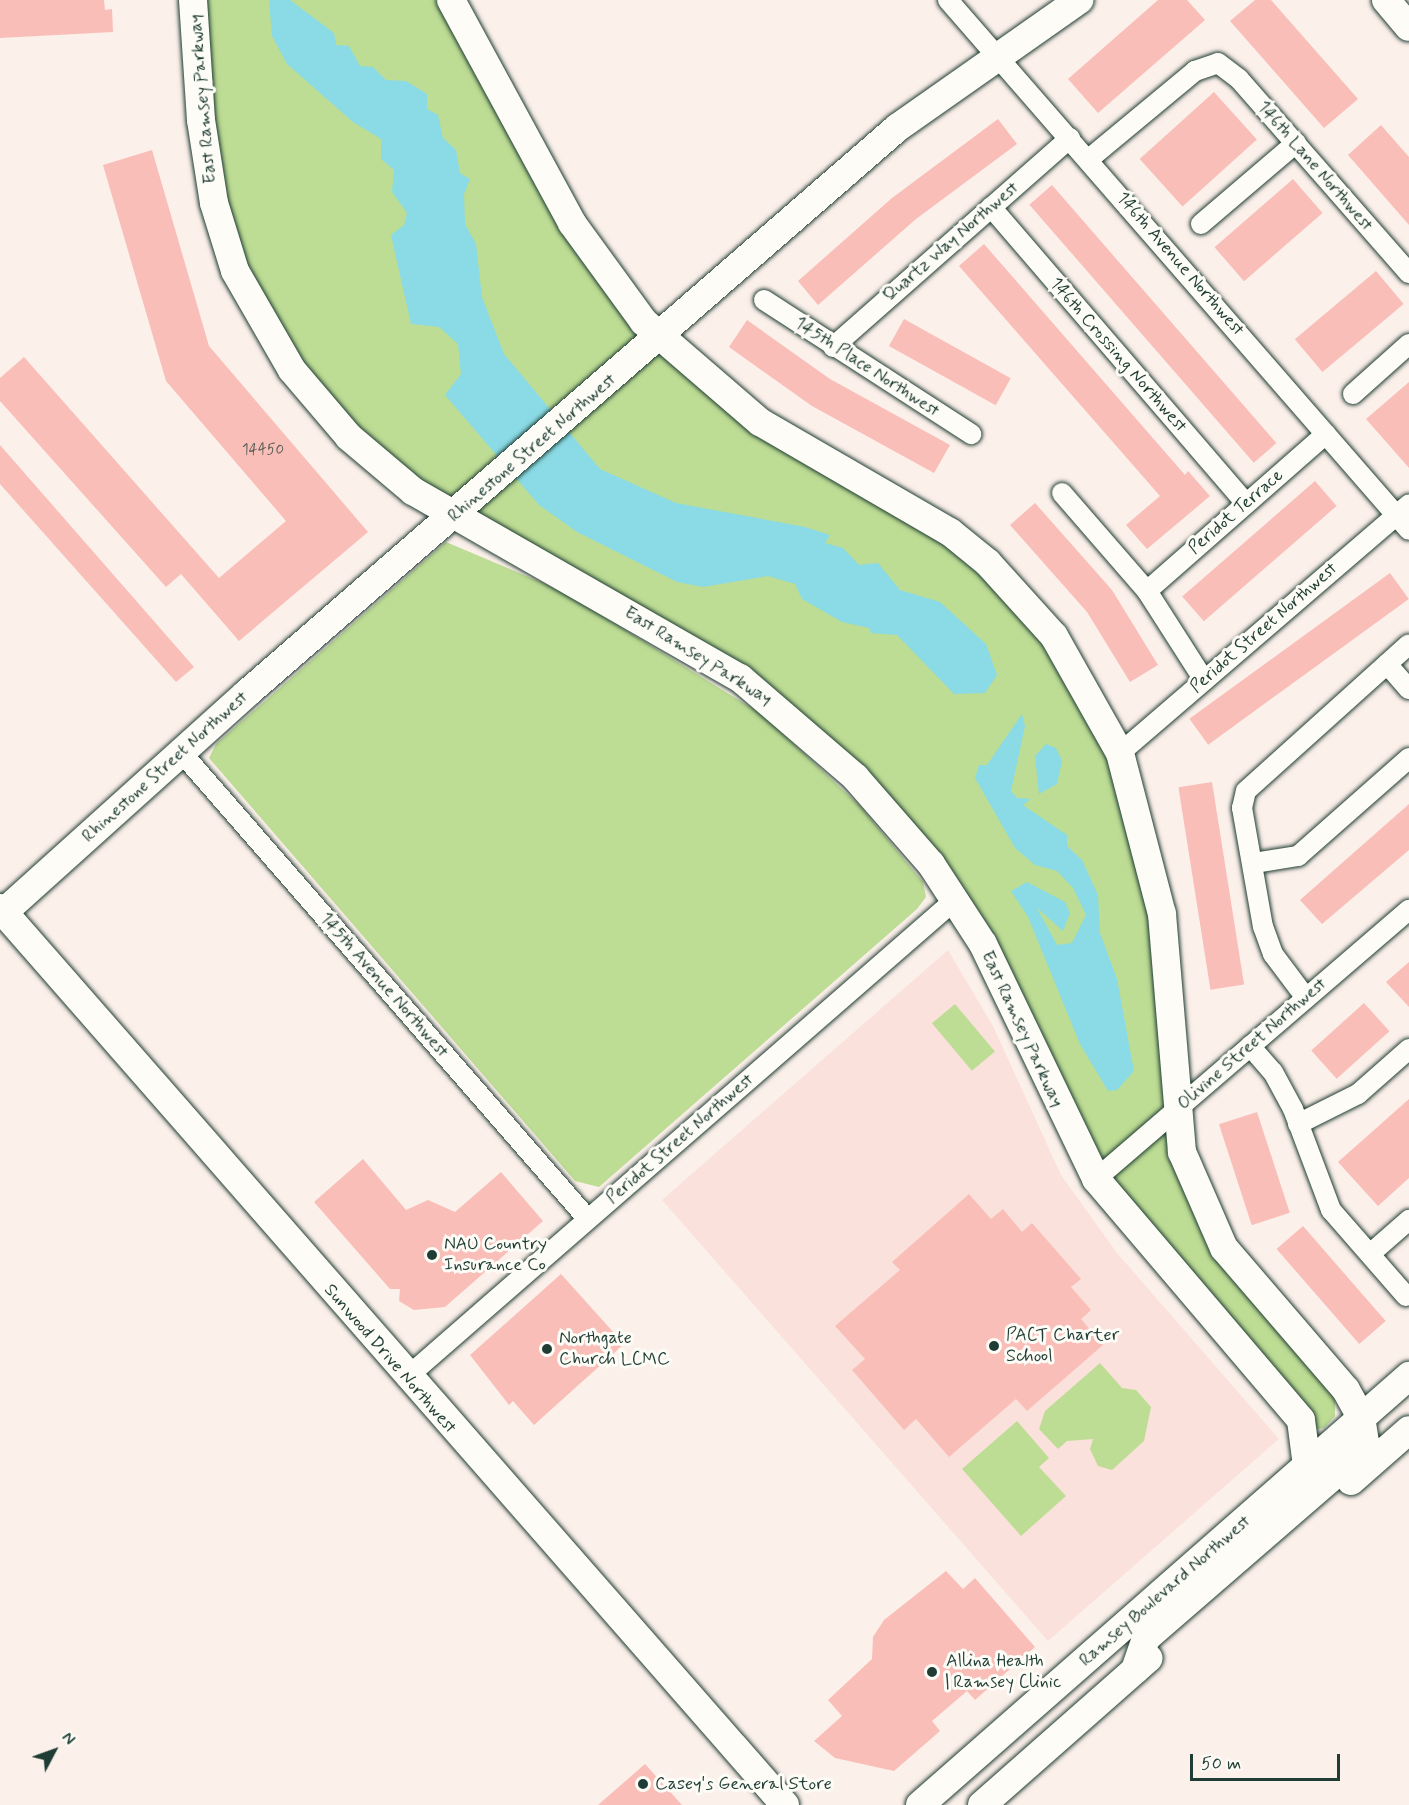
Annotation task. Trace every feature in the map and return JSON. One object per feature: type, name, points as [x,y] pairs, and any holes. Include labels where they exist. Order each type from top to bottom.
[{"type":"street","name":"East Ramsey Parkway","points":[[193,0],[206,164],[240,280],[292,370],[335,421],[381,467],[456,515],[690,647],[784,711],[897,821],[955,900],[1009,993],[1096,1179],[1301,1420],[1307,1466]]},
{"type":"street","points":[[451,0],[572,223],[659,339],[760,422],[950,532],[988,563],[1054,636],[1120,753],[1162,914],[1182,1152],[1224,1248],[1346,1390],[1361,1417],[1365,1442],[1355,1457],[1146,1638],[1135,1670]]},
{"type":"street","name":"146th Avenue Northwest","points":[[948,0],[1089,159],[1326,434],[1405,517]]},
{"type":"street","name":"Rhinestone Street Northwest","points":[[1,912],[181,752],[659,339],[897,129],[1079,0]]},
{"type":"street","points":[[1386,0],[1409,27]]},
{"type":"street","name":"146th Lane Northwest","points":[[1089,159],[1195,72],[1218,63],[1233,71],[1409,273]]},
{"type":"street","name":"Quartz Way Northwest","points":[[833,347],[1070,138]]},
{"type":"street","points":[[1201,224],[1296,144]]},
{"type":"street","name":"146th Crossing Northwest","points":[[991,207],[1246,503]]},
{"type":"street","name":"145th Place Northwest","points":[[764,300],[833,347],[971,434]]},
{"type":"street","points":[[1353,394],[1409,344]]},
{"type":"street","name":"Peridot Terrace","points":[[1147,591],[1326,434]]},
{"type":"street","points":[[1062,493],[1147,591],[1204,680]]},
{"type":"street","name":"Peridot Street Northwest","points":[[1120,753],[1204,680],[1405,517]]},
{"type":"street","points":[[1306,998],[1273,954],[1242,808],[1246,791],[1409,644]]},
{"type":"street","points":[[1387,664],[1409,689]]},
{"type":"street","name":"145th Avenue Northwest","points":[[181,752],[587,1218]]},
{"type":"street","points":[[1254,862],[1298,856],[1409,758]]},
{"type":"street","name":"Peridot Street Northwest","points":[[406,1378],[587,1218],[955,900]]},
{"type":"street","name":"Olivine Street Northwest","points":[[1096,1179],[1409,910]]},
{"type":"street","name":"Sunwood Drive Northwest","points":[[1,912],[406,1378],[785,1805]]},
{"type":"street","points":[[1250,1046],[1273,1072],[1298,1124],[1331,1210],[1406,1296]]},
{"type":"street","points":[[1298,1124],[1358,1094],[1409,1049]]},
{"type":"street","points":[[1370,1254],[1409,1220]]},
{"type":"street","name":"Ramsey Boulevard Northwest","points":[[920,1805],[1409,1376]]},
{"type":"street","points":[[982,1805],[1409,1430]]},
{"type":"shaded area","name":"PACT Charter School","points":[[948,950],[994,1028],[1061,1175],[1117,1253],[1279,1439],[1048,1641],[662,1200]]},
{"type":"green space","points":[[202,0],[438,0],[613,298],[961,553],[1043,640],[1107,747],[1144,877],[1175,1150],[1335,1394],[1335,1416],[1324,1428],[1314,1430],[1146,1228],[1082,1134],[1040,1040],[846,759],[431,493],[329,403],[255,293],[217,171]]},
{"type":"green space","points":[[446,542],[562,591],[763,715],[860,806],[923,882],[926,897],[917,909],[599,1187],[575,1181],[209,758],[216,744]]},
{"type":"green space","points":[[955,1004],[995,1051],[972,1071],[932,1023]]},
{"type":"green space","points":[[1100,1363],[1122,1388],[1136,1390],[1151,1407],[1144,1441],[1112,1470],[1098,1466],[1090,1449],[1093,1439],[1067,1441],[1058,1449],[1039,1429],[1045,1411]]},
{"type":"green space","points":[[1017,1421],[1049,1458],[1039,1467],[1066,1496],[1021,1536],[962,1469]]},
{"type":"water","points":[[269,0],[290,0],[334,33],[336,45],[349,46],[360,66],[373,67],[386,80],[406,81],[427,94],[427,109],[438,115],[443,138],[456,150],[460,173],[470,179],[464,194],[465,224],[476,244],[482,297],[504,354],[600,469],[676,503],[805,527],[830,535],[825,543],[843,548],[859,565],[878,563],[900,590],[940,602],[986,644],[997,675],[985,693],[954,694],[897,635],[871,633],[869,628],[842,622],[802,599],[795,584],[768,576],[703,587],[677,582],[577,532],[539,505],[445,395],[461,374],[458,344],[439,327],[411,324],[391,235],[404,225],[407,213],[392,192],[394,170],[381,159],[381,139],[353,122],[287,64],[272,36]]},
{"type":"water","points":[[1022,714],[1025,726],[1011,791],[1017,798],[1031,799],[1023,805],[1067,835],[1067,846],[1082,860],[1098,895],[1100,933],[1117,979],[1134,1071],[1117,1090],[1108,1091],[1080,1044],[1028,917],[1011,891],[1027,882],[1065,902],[1070,913],[1063,931],[1037,908],[1057,945],[1072,943],[1086,915],[1073,888],[1057,871],[1035,865],[1015,848],[975,778],[979,765],[987,765]]},
{"type":"water","points":[[1046,744],[1056,748],[1062,761],[1057,784],[1039,794],[1035,756]]},
{"type":"building","points":[[0,0],[104,0],[105,10],[112,9],[113,32],[0,38]]},
{"type":"building","points":[[1158,0],[1187,0],[1205,20],[1098,113],[1068,79]]},
{"type":"building","points":[[1255,0],[1271,0],[1358,99],[1324,128],[1230,21]]},
{"type":"building","points":[[1214,92],[1257,140],[1183,206],[1140,159]]},
{"type":"building","points":[[998,119],[1017,144],[916,219],[818,305],[798,281],[892,198]]},
{"type":"building","points":[[1381,125],[1409,157],[1409,225],[1348,155]]},
{"type":"building","points":[[152,150],[209,346],[368,532],[239,641],[181,574],[166,587],[0,401],[0,378],[24,357],[219,578],[286,521],[166,381],[103,165]]},
{"type":"building","points":[[1293,179],[1323,213],[1244,281],[1215,247]]},
{"type":"building","points":[[1052,185],[1276,443],[1254,463],[1029,205]]},
{"type":"building","points":[[984,244],[1185,475],[1188,471],[1210,496],[1147,549],[1126,525],[1160,496],[959,266]]},
{"type":"building","points":[[1376,271],[1404,304],[1322,372],[1295,339]]},
{"type":"building","points":[[904,319],[1011,378],[996,405],[889,346]]},
{"type":"building","points":[[747,320],[830,379],[950,445],[934,473],[812,406],[729,347]]},
{"type":"building","points":[[1409,382],[1409,468],[1366,419]]},
{"type":"building","points":[[0,445],[194,667],[176,682],[0,484]]},
{"type":"building","points":[[1315,481],[1337,506],[1204,621],[1182,596]]},
{"type":"building","points":[[1035,503],[1112,590],[1158,665],[1130,682],[1087,612],[1010,525]]},
{"type":"building","points":[[1390,573],[1409,599],[1208,745],[1189,719]]},
{"type":"building","points":[[1212,782],[1244,984],[1210,990],[1178,787]]},
{"type":"building","points":[[1409,804],[1409,850],[1322,924],[1300,900]]},
{"type":"building","points":[[1409,962],[1409,1007],[1386,982]]},
{"type":"building","points":[[1364,1003],[1389,1031],[1337,1079],[1311,1051]]},
{"type":"building","points":[[1409,1099],[1409,1178],[1378,1206],[1338,1162]]},
{"type":"building","points":[[1257,1112],[1290,1213],[1252,1225],[1219,1124]]},
{"type":"building","name":"NAU Country Insurance Co","points":[[363,1159],[406,1210],[428,1200],[455,1212],[501,1172],[543,1221],[445,1307],[414,1310],[399,1301],[400,1289],[390,1289],[314,1202]]},
{"type":"building","points":[[969,1194],[991,1219],[1003,1209],[1022,1232],[1032,1223],[1081,1279],[1071,1287],[1091,1310],[1081,1319],[1103,1345],[1027,1411],[1016,1399],[949,1457],[916,1419],[904,1430],[852,1370],[865,1359],[835,1326],[900,1270],[892,1262]]},
{"type":"building","points":[[1303,1226],[1386,1321],[1359,1344],[1277,1249]]},
{"type":"building","name":"Northgate Church LCMC","points":[[561,1274],[624,1344],[534,1425],[513,1401],[509,1405],[470,1355]]},
{"type":"building","name":"Allina Health | Ramsey Clinic","points":[[946,1571],[963,1589],[975,1578],[1035,1647],[975,1700],[967,1691],[932,1721],[940,1731],[894,1771],[835,1758],[814,1741],[842,1716],[828,1700],[872,1659],[873,1637],[884,1620]]},
{"type":"building","name":"Casey's General Store","points":[[645,1764],[682,1805],[598,1805]]},
{"type":"place","name":"NAU Country Insurance Co","points":[[432,1255]]},
{"type":"place","name":"PACT Charter School","points":[[994,1346]]},
{"type":"place","name":"Northgate Church LCMC","points":[[547,1349]]},
{"type":"place","name":"Allina Health | Ramsey Clinic","points":[[932,1672]]},
{"type":"place","name":"Casey's General Store","points":[[643,1784]]}]
